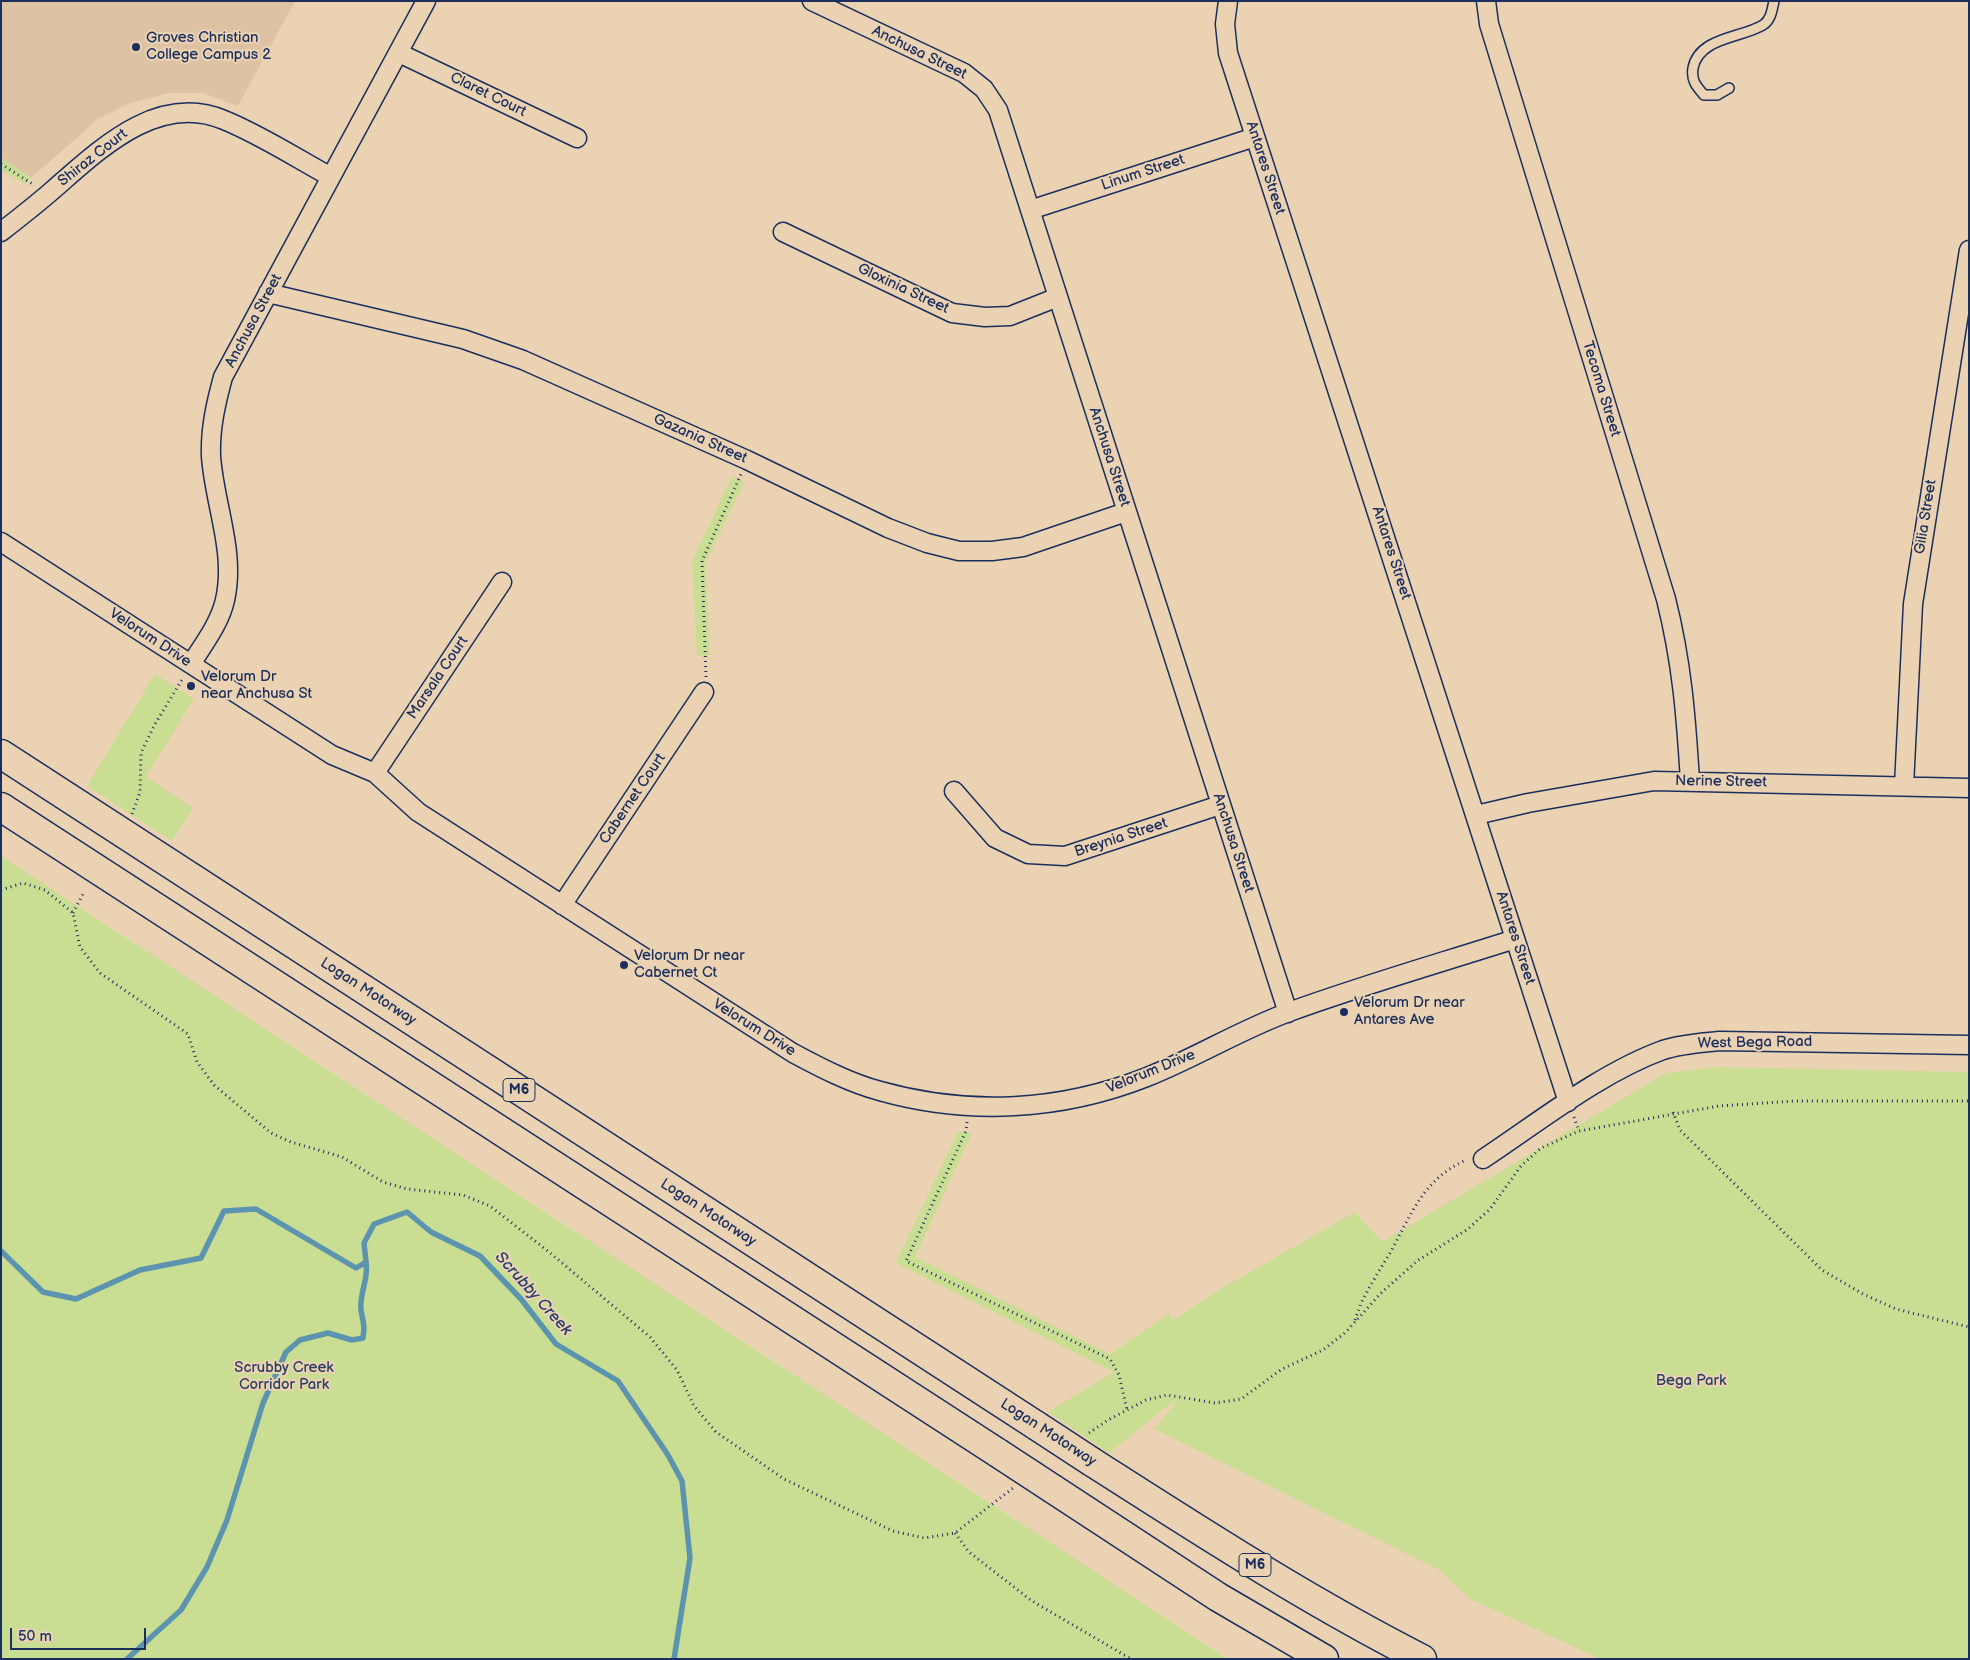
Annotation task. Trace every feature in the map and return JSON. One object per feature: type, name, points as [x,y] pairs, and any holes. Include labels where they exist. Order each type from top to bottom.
[{"type":"highway","name":"Logan Motorway","points":[[1,754],[1092,1462],[1253,1564],[1326,1607],[1422,1659]]},
{"type":"highway","points":[[1,807],[1218,1597],[1324,1659]]},
{"type":"street","name":"Anchusa Street","points":[[191,664],[210,634],[225,600],[227,559],[211,456],[212,418],[223,377],[426,1]]},
{"type":"street","name":"Anchusa Street","points":[[812,1],[964,73],[984,88],[998,110],[1288,1013]]},
{"type":"street","name":"Antares Street","points":[[1228,1],[1225,24],[1228,53],[1568,1102]]},
{"type":"street","name":"Tecoma Street","points":[[1486,1],[1489,24],[1666,599],[1678,648],[1685,697],[1690,781]]},
{"type":"street","name":"Claret Court","points":[[399,53],[577,138]]},
{"type":"street","name":"Shiraz Court","points":[[1,232],[103,146],[134,126],[164,116],[192,112],[223,119],[332,177]]},
{"type":"street","name":"Linum Street","points":[[1030,210],[1255,137]]},
{"type":"street","name":"Gloxinia Street","points":[[782,232],[952,313],[985,317],[1010,316],[1058,298]]},
{"type":"street","name":"Gilia Street","points":[[1904,786],[1912,604],[1969,250]]},
{"type":"street","name":"Gazania Street","points":[[268,293],[463,339],[523,360],[747,460],[888,528],[927,543],[959,551],[992,551],[1022,548],[1126,512]]},
{"type":"street","name":"Velorum Drive","points":[[1,542],[332,756],[375,773],[418,812],[793,1053],[824,1069],[880,1091],[939,1104],[999,1108],[1054,1103],[1115,1088],[1147,1077],[1288,1013],[1515,939]]},
{"type":"street","name":"Marsala Court","points":[[375,773],[502,582]]},
{"type":"street","name":"Cabernet Court","points":[[562,905],[704,692]]},
{"type":"street","name":"Nerine Street","points":[[1476,815],[1654,781],[1969,788]]},
{"type":"street","name":"Breynia Street","points":[[954,791],[995,838],[1028,854],[1065,856],[1220,805]]},
{"type":"street","name":"West Bega Road","points":[[1484,1159],[1568,1102],[1642,1059],[1685,1044],[1719,1041],[1969,1045]]},
{"type":"lane","points":[[1729,88],[1717,94],[1704,94],[1694,84],[1692,72],[1694,61],[1706,48],[1763,25],[1771,15],[1774,1]]},
{"type":"path","points":[[1,164],[48,194]]},
{"type":"path","points":[[704,692],[706,672],[702,561],[747,460]]},
{"type":"path","points":[[132,815],[140,792],[141,753],[154,724],[191,664]]},
{"type":"path","points":[[1,890],[23,883],[45,890],[73,913],[80,947],[100,973],[188,1034],[197,1062],[214,1085],[270,1133],[291,1142],[342,1157],[383,1182],[408,1189],[463,1195],[490,1206],[528,1234],[650,1337],[677,1370],[694,1406],[716,1432],[784,1480],[893,1531],[924,1538],[955,1533],[969,1552],[1032,1601],[1131,1659]]},
{"type":"path","points":[[73,913],[84,892]]},
{"type":"path","points":[[1108,1420],[1146,1400],[1167,1395],[1215,1403],[1241,1399],[1282,1369],[1324,1350],[1354,1323],[1380,1294],[1417,1261],[1468,1229],[1490,1209],[1521,1166],[1541,1148],[1578,1131],[1620,1125],[1673,1112],[1719,1106],[1794,1101],[1969,1101]]},
{"type":"path","points":[[969,1106],[966,1131],[906,1261],[1110,1359],[1119,1374],[1127,1410]]},
{"type":"path","points":[[1673,1112],[1680,1130],[1822,1270],[1863,1294],[1896,1309],[1969,1327]]},
{"type":"path","points":[[1354,1323],[1361,1303],[1416,1202],[1436,1179],[1455,1165],[1473,1157],[1484,1159]]},
{"type":"shaded area","name":"Groves Christian College Campus 2","points":[[1,1],[295,1],[238,106],[203,93],[169,93],[130,103],[98,119],[31,178],[1,158]]},
{"type":"green space","points":[[1,158],[31,178],[25,184],[1,170]]},
{"type":"green space","points":[[732,477],[744,482],[705,564],[710,655],[697,656],[692,561]]},
{"type":"green space","points":[[155,674],[194,699],[146,777],[193,808],[172,841],[87,786]]},
{"type":"green space","name":"Scrubby Creek Corridor Park","points":[[1,856],[1228,1659],[1,1659]]},
{"type":"green space","name":"Bega Park","points":[[1718,1067],[1969,1072],[1969,1659],[1601,1659],[1470,1599],[1441,1571],[1155,1429],[1176,1402],[1174,1401],[1109,1453],[1048,1412],[1114,1372],[896,1263],[958,1131],[972,1133],[915,1257],[1110,1354],[1169,1314],[1173,1320],[1222,1288],[1355,1212],[1382,1242],[1666,1073]]},
{"type":"waterway","name":"Scrubby Creek","points":[[1,1251],[43,1292],[76,1299],[140,1270],[201,1258],[224,1211],[256,1209],[356,1268],[366,1262],[364,1243],[374,1224],[407,1212],[431,1232],[480,1256],[521,1299],[556,1344],[618,1381],[668,1455],[682,1481],[690,1558],[674,1659]]},
{"type":"waterway","points":[[127,1659],[181,1610],[207,1567],[227,1520],[263,1403],[286,1352],[300,1340],[328,1333],[352,1340],[363,1338],[364,1327],[361,1298],[367,1268],[366,1262]]},
{"type":"place","name":"Groves Christian College Campus 2","points":[[136,47]]},
{"type":"place","name":"Velorum Dr near Anchusa St","points":[[191,686]]},
{"type":"place","name":"Velorum Dr near Cabernet Ct","points":[[624,965]]},
{"type":"place","name":"Velorum Dr near Antares Ave","points":[[1344,1012]]}]
